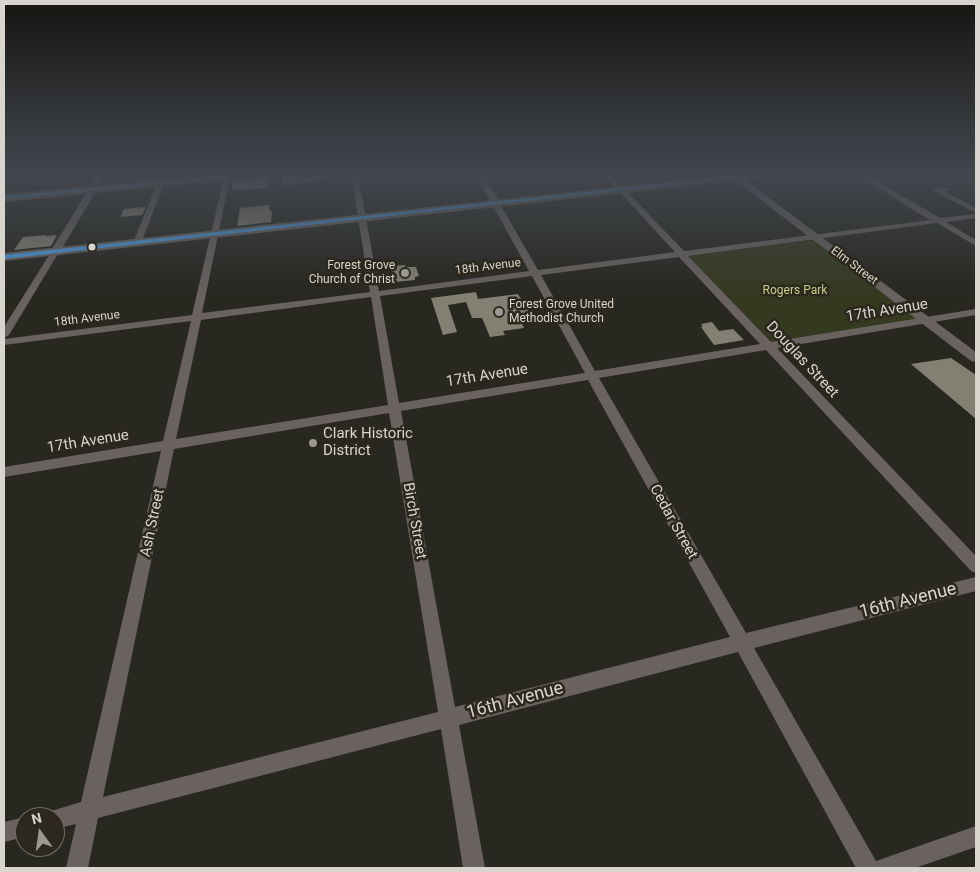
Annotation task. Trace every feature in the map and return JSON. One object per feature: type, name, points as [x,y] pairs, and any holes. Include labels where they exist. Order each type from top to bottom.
[{"type":"main road","points":[[4,257],[400,215]]},
{"type":"street","points":[[4,335],[77,215]]},
{"type":"street","points":[[138,243],[149,215]]},
{"type":"street","name":"Ash Street","points":[[77,868],[219,215]]},
{"type":"street","name":"Birch Street","points":[[360,215],[474,868]]},
{"type":"street","name":"Cedar Street","points":[[502,215],[868,868]]},
{"type":"street","name":"Douglas Street","points":[[645,215],[976,566]]},
{"type":"street","name":"Elm Street","points":[[786,215],[976,358]]},
{"type":"street","points":[[927,215],[976,242]]},
{"type":"street","name":"18th Avenue","points":[[4,342],[976,216]]},
{"type":"street","name":"17th Avenue","points":[[4,472],[976,312]]},
{"type":"street","name":"16th Avenue","points":[[65,816],[976,584]]},
{"type":"street","points":[[884,868],[976,837]]},
{"type":"green space","name":"Rogers Park","points":[[812,240],[918,320],[772,343],[688,256]]},
{"type":"building","points":[[121,215],[142,215],[142,215],[120,217]]},
{"type":"building","points":[[239,215],[272,215],[271,222],[237,226]]},
{"type":"building","points":[[57,235],[51,246],[14,250],[23,237]]},
{"type":"building","name":"Forest Grove Church of Christ","points":[[405,265],[405,267],[416,267],[419,276],[415,277],[415,280],[394,282],[391,269],[395,268],[395,266]]},
{"type":"building","name":"Forest Grove United Methodist Church","points":[[476,292],[478,299],[518,294],[534,321],[522,323],[524,328],[503,331],[505,335],[490,337],[482,318],[472,318],[466,302],[448,305],[457,332],[443,335],[431,298]]},
{"type":"building","points":[[712,322],[719,331],[733,329],[744,340],[714,345],[701,327],[703,326],[701,324]]},
{"type":"building","points":[[951,358],[976,375],[976,419],[911,364]]},
{"type":"transit line","points":[[4,257],[392,215]]},
{"type":"place","name":"Forest Grove Church of Christ","points":[[405,273]]},
{"type":"place","name":"Forest Grove United Methodist Church","points":[[499,312]]},
{"type":"place","name":"Clark Historic District","points":[[313,443]]}]
